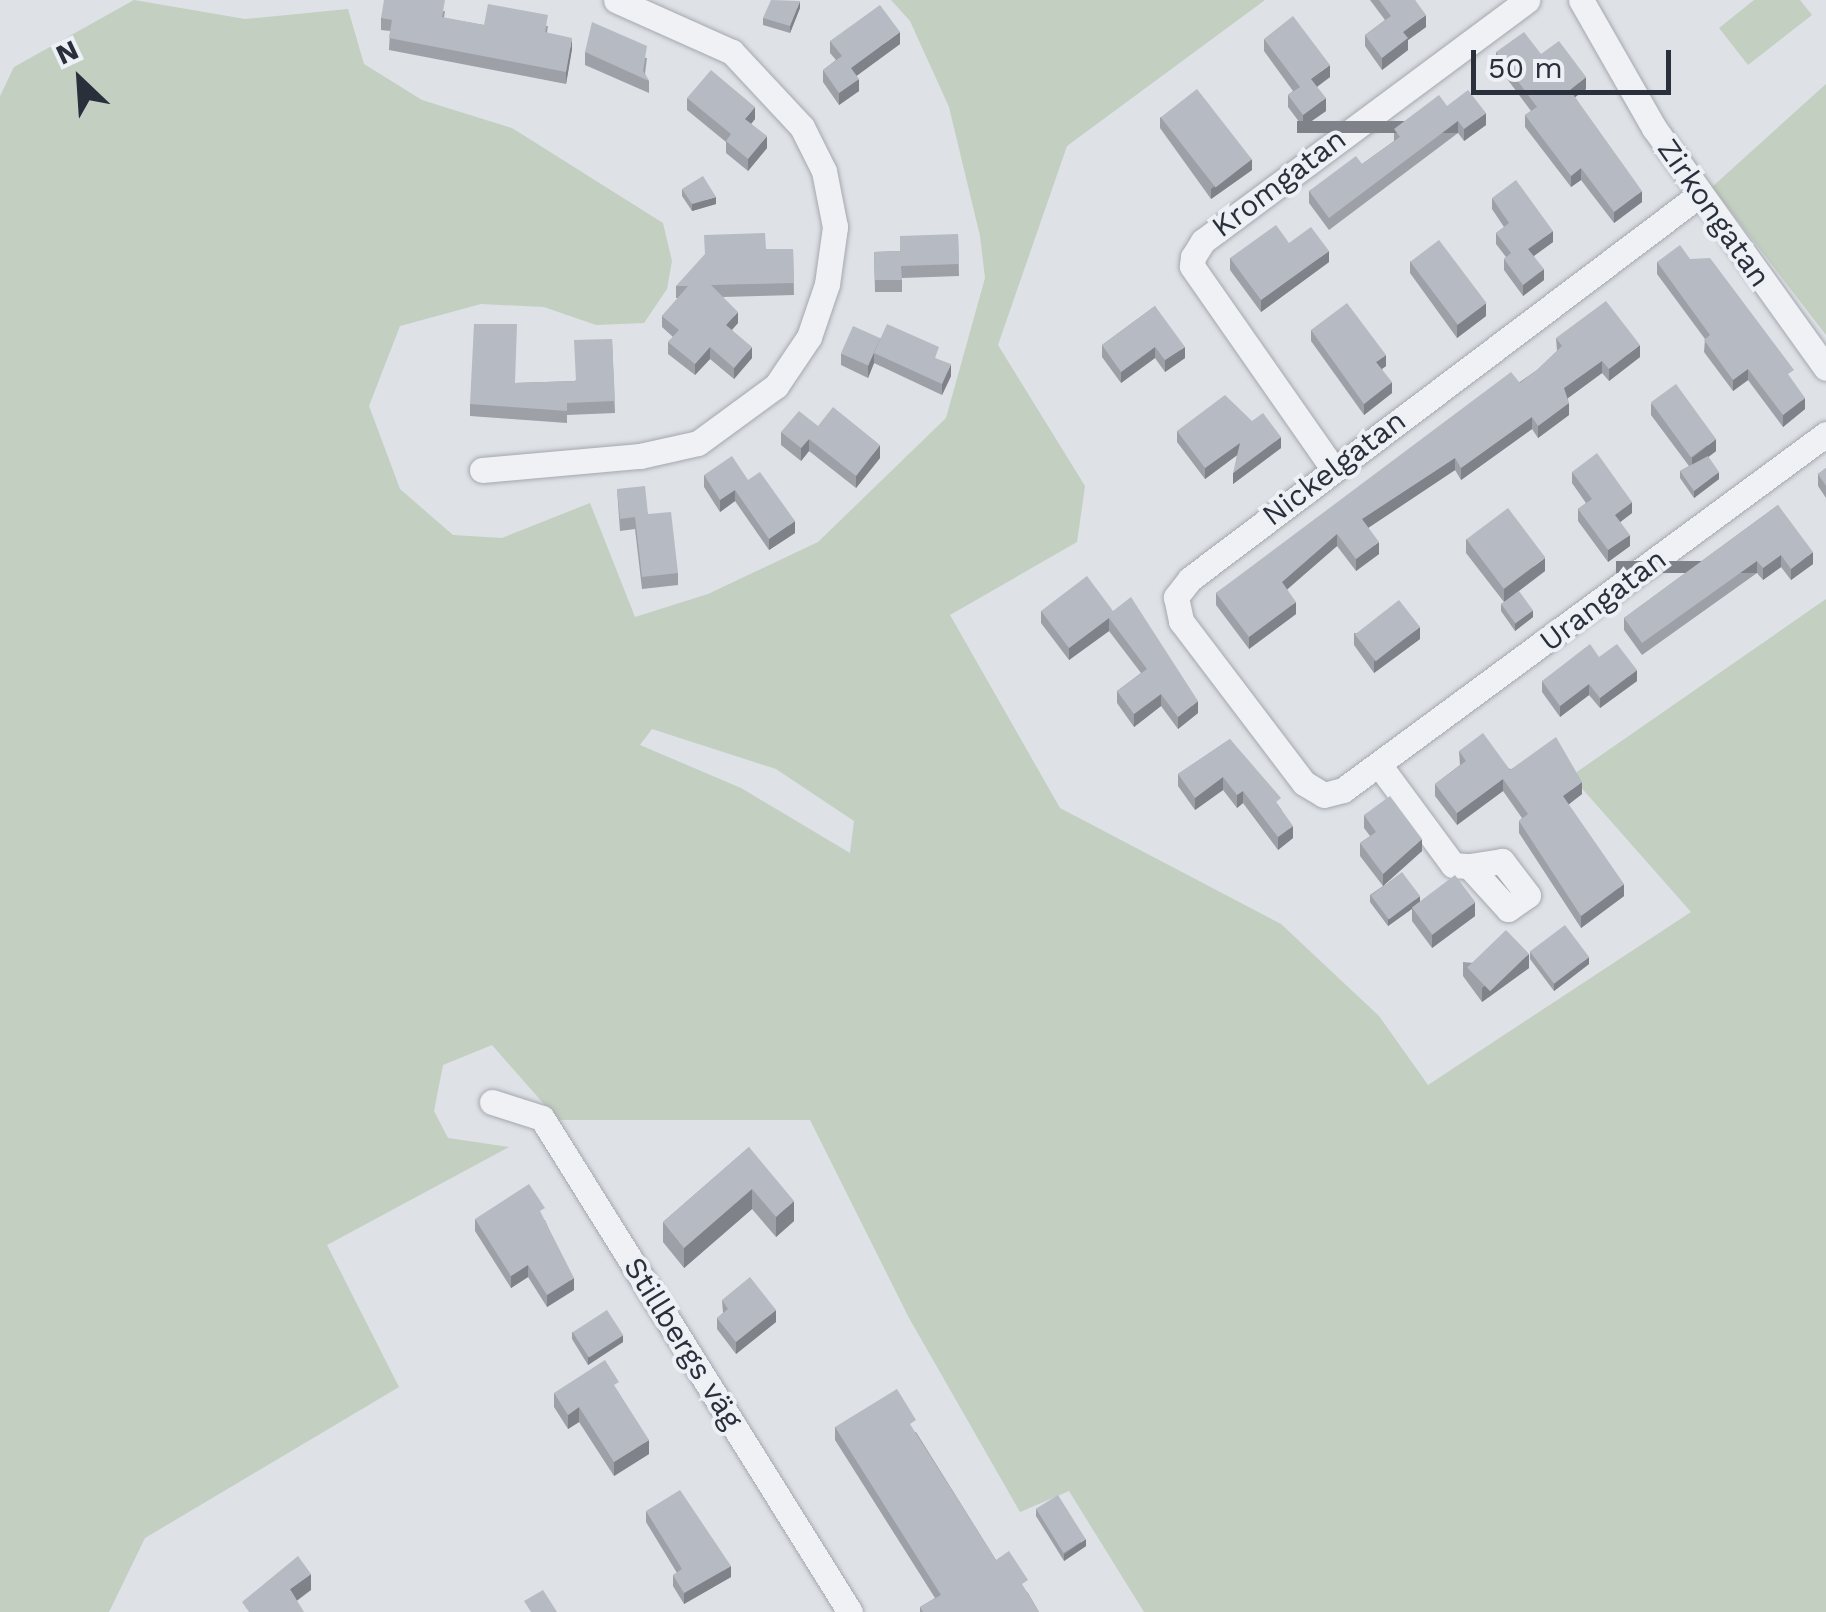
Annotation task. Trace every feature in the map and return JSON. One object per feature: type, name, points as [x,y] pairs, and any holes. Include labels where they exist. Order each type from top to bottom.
[{"type":"street","points":[[482,470],[640,456],[698,443],[776,386],[810,337],[827,284],[835,227],[824,172],[802,126],[732,52],[616,0]]},
{"type":"street","name":"Kromgatan","points":[[1332,466],[1192,266],[1193,257],[1203,241],[1526,0]]},
{"type":"street","name":"Zirkongatan","points":[[1582,0],[1700,194],[1826,368]]},
{"type":"street","name":"Nickelgatan","points":[[1324,796],[1304,783],[1199,650],[1180,621],[1176,598],[1332,466],[1700,194]]},
{"type":"street","name":"Urangatan","points":[[1324,796],[1380,766],[1826,434]]},
{"type":"street","points":[[1380,766],[1453,865],[1469,866]]},
{"type":"street","name":"Stillbergs väg","points":[[492,1102],[542,1118],[850,1612]]},
{"type":"green space","points":[[134,0],[245,19],[348,9],[364,64],[422,100],[512,128],[663,223],[672,261],[667,289],[644,323],[596,325],[544,307],[481,304],[400,326],[369,406],[400,489],[453,535],[502,538],[590,503],[635,617],[708,594],[818,542],[946,418],[985,278],[980,236],[949,107],[910,21],[891,0],[1265,0],[1067,146],[998,345],[1085,486],[1077,542],[950,615],[1060,808],[1281,924],[1379,1016],[1428,1085],[1691,912],[1571,776],[1826,599],[1826,1612],[1144,1612],[1069,1491],[1020,1512],[909,1318],[810,1120],[558,1120],[492,1045],[443,1065],[434,1111],[448,1138],[509,1147],[327,1245],[399,1387],[145,1538],[109,1612],[0,1612],[0,96],[14,67]],"holes":[[[652,729],[776,769],[854,821],[850,853],[741,788],[640,745]]]},
{"type":"green space","points":[[1754,0],[1800,0],[1812,15],[1748,65],[1719,28]]},
{"type":"green space","points":[[1826,84],[1826,335],[1712,187]]},
{"type":"building","points":[[384,0],[445,0],[442,17],[484,25],[488,4],[548,15],[545,32],[572,38],[566,72],[389,38],[392,20],[381,18]]},
{"type":"building","points":[[771,0],[800,1],[790,26],[763,18]]},
{"type":"building","points":[[1379,0],[1415,0],[1426,15],[1403,32],[1408,38],[1382,58],[1365,35],[1391,16]]},
{"type":"building","points":[[880,5],[900,32],[851,68],[859,79],[839,93],[823,70],[842,56],[830,41]]},
{"type":"building","points":[[1293,16],[1330,65],[1311,79],[1326,98],[1303,115],[1288,95],[1300,87],[1264,39]]},
{"type":"building","points":[[592,22],[647,46],[643,71],[649,81],[585,52]]},
{"type":"building","points":[[1524,32],[1541,54],[1559,41],[1586,77],[1570,90],[1642,191],[1614,212],[1581,168],[1571,176],[1525,115],[1537,107],[1496,52]]},
{"type":"building","points":[[711,70],[755,107],[745,119],[767,136],[748,159],[726,141],[731,134],[687,98]]},
{"type":"building","points":[[1197,89],[1252,159],[1216,187],[1161,117]]},
{"type":"building","points":[[1468,90],[1486,113],[1464,129],[1458,121],[1329,218],[1309,191],[1356,156],[1362,164],[1400,137],[1394,129],[1439,95],[1447,106]]},
{"type":"building","points":[[703,176],[716,197],[692,204],[682,189]]},
{"type":"building","points":[[1516,180],[1553,231],[1528,249],[1544,269],[1523,285],[1504,259],[1511,253],[1496,233],[1509,223],[1492,198]]},
{"type":"building","points":[[1276,225],[1289,243],[1311,227],[1329,251],[1261,300],[1230,258]]},
{"type":"building","points":[[765,233],[766,249],[793,249],[794,283],[711,285],[738,312],[726,325],[752,347],[734,368],[710,347],[695,364],[668,342],[679,330],[662,316],[688,286],[676,286],[705,254],[704,235]]},
{"type":"building","points":[[958,234],[959,264],[901,266],[902,280],[875,280],[874,252],[900,251],[900,236]]},
{"type":"building","points":[[1439,240],[1487,303],[1458,325],[1410,262]]},
{"type":"building","points":[[1680,245],[1690,259],[1710,258],[1794,370],[1788,374],[1805,398],[1783,415],[1748,369],[1733,380],[1704,340],[1710,335],[1657,262]]},
{"type":"building","points":[[1606,301],[1640,345],[1609,369],[1602,361],[1564,388],[1569,403],[1538,426],[1532,417],[1461,468],[1455,458],[1362,519],[1379,542],[1356,559],[1337,534],[1282,582],[1296,602],[1249,637],[1216,593],[1511,372],[1520,383],[1562,346],[1556,338]]},
{"type":"building","points":[[1347,303],[1386,355],[1376,362],[1392,382],[1364,404],[1311,330]]},
{"type":"building","points":[[1155,306],[1185,347],[1165,360],[1155,347],[1121,372],[1102,345]]},
{"type":"building","points":[[474,324],[517,324],[515,383],[576,381],[574,340],[612,339],[615,401],[567,403],[567,411],[470,404]]},
{"type":"building","points":[[887,324],[939,347],[935,358],[951,364],[942,384],[874,353]]},
{"type":"building","points":[[853,326],[880,338],[868,366],[841,353]]},
{"type":"building","points":[[1676,384],[1716,439],[1691,457],[1651,402]]},
{"type":"building","points":[[1225,395],[1252,421],[1263,413],[1281,437],[1233,473],[1240,443],[1205,468],[1177,431]]},
{"type":"building","points":[[833,407],[880,445],[856,476],[809,439],[801,448],[781,432],[799,411],[818,426]]},
{"type":"building","points":[[1597,453],[1632,502],[1615,515],[1630,535],[1608,550],[1578,509],[1592,499],[1572,472]]},
{"type":"building","points":[[732,456],[748,480],[760,472],[795,521],[769,539],[735,490],[720,500],[704,475]]},
{"type":"building","points":[[1708,456],[1719,472],[1694,491],[1680,471]]},
{"type":"building","points":[[1826,468],[1826,486],[1818,474]]},
{"type":"building","points":[[645,486],[648,514],[671,512],[678,573],[642,577],[635,517],[620,519],[617,489]]},
{"type":"building","points":[[1778,505],[1813,552],[1791,569],[1781,555],[1763,568],[1757,561],[1642,643],[1624,618]]},
{"type":"building","points":[[1508,508],[1545,558],[1504,589],[1466,539]]},
{"type":"building","points":[[1087,576],[1113,611],[1131,597],[1198,701],[1178,717],[1161,694],[1134,714],[1117,691],[1147,669],[1109,618],[1069,648],[1041,611]]},
{"type":"building","points":[[1519,591],[1533,610],[1515,623],[1501,604]]},
{"type":"building","points":[[1399,600],[1420,627],[1376,661],[1355,634]]},
{"type":"building","points":[[1590,644],[1599,657],[1617,644],[1637,670],[1600,698],[1589,684],[1560,706],[1542,681]]},
{"type":"building","points":[[1483,733],[1510,770],[1556,737],[1582,782],[1563,796],[1624,884],[1581,916],[1519,821],[1528,814],[1503,779],[1457,813],[1435,784],[1466,761],[1459,751]]},
{"type":"building","points":[[1230,739],[1281,798],[1276,802],[1293,826],[1278,837],[1243,791],[1237,795],[1223,777],[1195,798],[1178,774]]},
{"type":"building","points":[[1390,796],[1422,839],[1383,874],[1360,843],[1376,832],[1364,815]]},
{"type":"building","points":[[1402,872],[1420,896],[1389,919],[1371,895]]},
{"type":"building","points":[[1455,875],[1475,902],[1432,935],[1412,907]]},
{"type":"building","points":[[1565,925],[1589,957],[1554,983],[1530,951]]},
{"type":"building","points":[[1506,930],[1529,954],[1490,991],[1467,968]]},
{"type":"building","points":[[749,1147],[794,1201],[776,1217],[752,1189],[684,1248],[663,1222]]},
{"type":"building","points":[[529,1184],[545,1208],[540,1211],[574,1278],[547,1295],[528,1265],[511,1276],[475,1219]]},
{"type":"building","points":[[750,1277],[776,1310],[736,1342],[717,1318],[728,1309],[722,1300]]},
{"type":"building","points":[[607,1310],[623,1335],[589,1357],[573,1332]]},
{"type":"building","points":[[605,1360],[619,1382],[614,1385],[649,1440],[614,1462],[579,1407],[568,1415],[554,1393]]},
{"type":"building","points":[[897,1389],[916,1420],[910,1424],[996,1560],[1009,1551],[1028,1580],[1022,1584],[1039,1612],[923,1612],[920,1607],[941,1595],[835,1427]]},
{"type":"building","points":[[680,1490],[731,1566],[684,1593],[673,1575],[682,1569],[646,1511]]},
{"type":"building","points":[[1058,1495],[1086,1539],[1064,1553],[1036,1509]]},
{"type":"building","points":[[298,1556],[311,1574],[290,1589],[304,1612],[249,1612],[242,1602]]},
{"type":"building","points":[[543,1590],[557,1612],[531,1612],[524,1601]]}]
